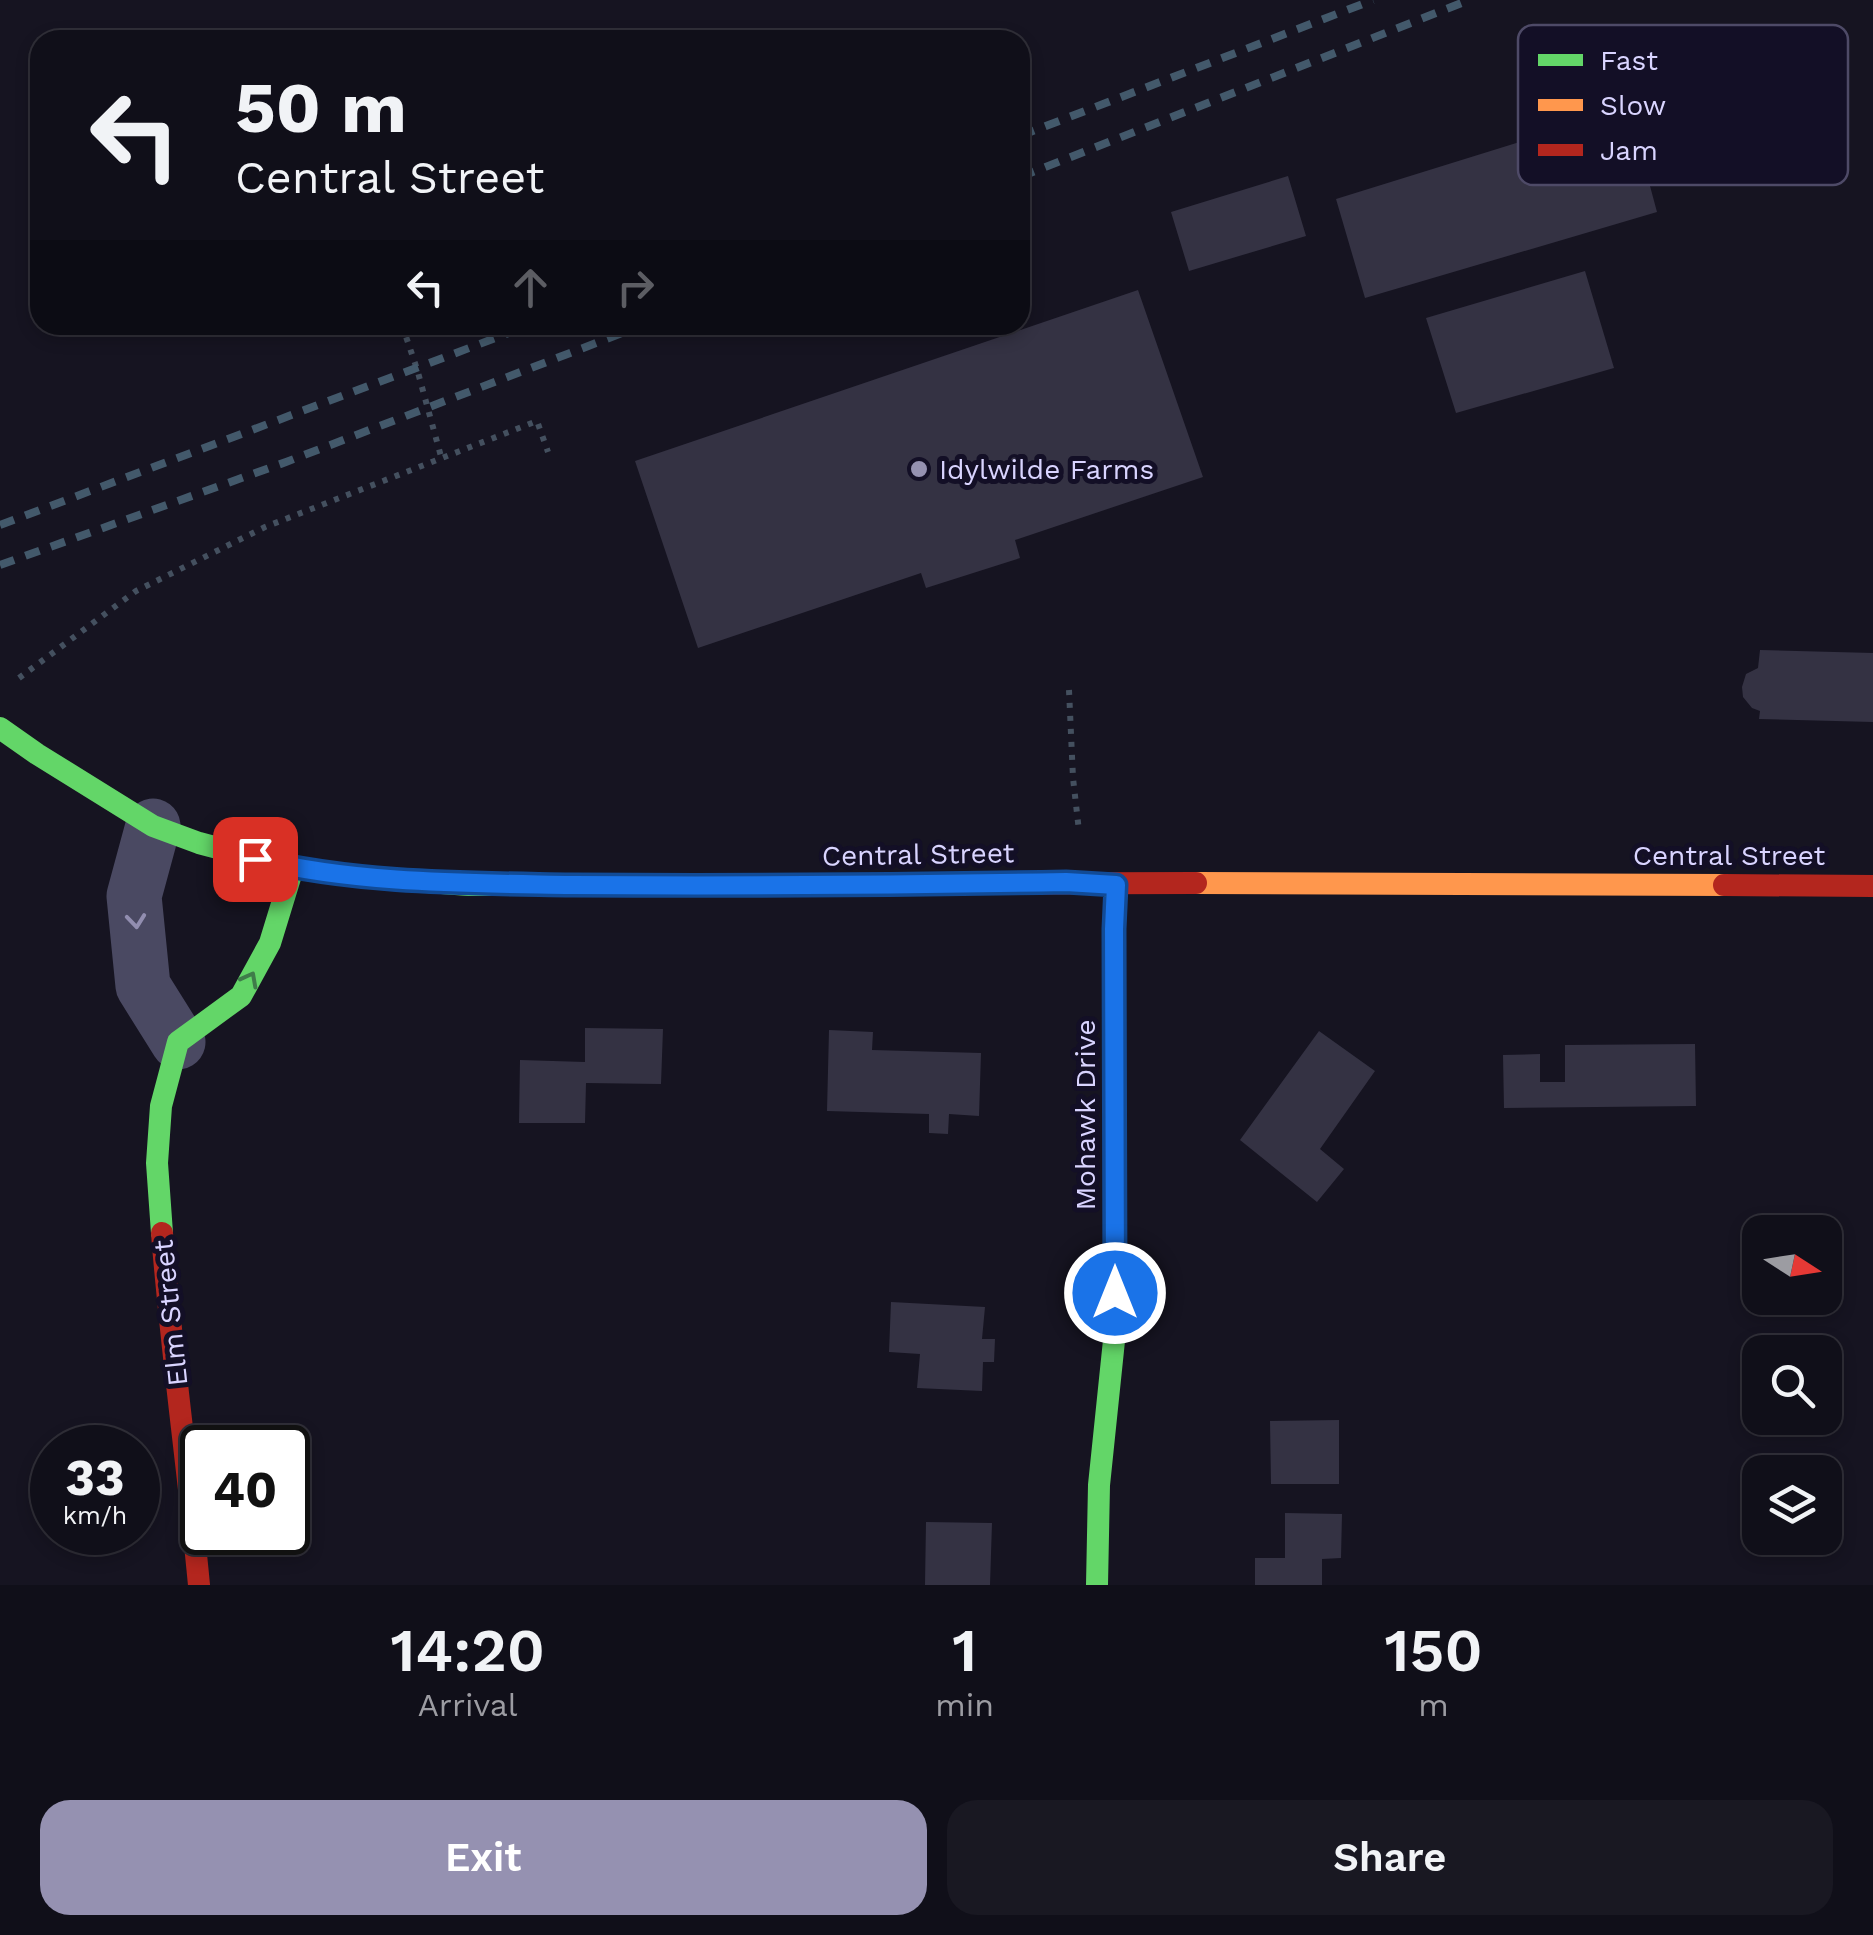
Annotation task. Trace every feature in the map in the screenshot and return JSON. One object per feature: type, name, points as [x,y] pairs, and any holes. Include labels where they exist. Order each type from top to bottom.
[{"type":"street","name":"Central Street","points":[[0,728],[153,826],[199,844],[293,868],[372,878],[469,885],[1388,882],[1873,886]]},
{"type":"street","points":[[153,826],[134,896],[143,986],[178,1042],[241,996],[270,943],[293,868]]},
{"type":"street","name":"Mohawk Drive","points":[[1098,1585],[1099,1485],[1115,1331],[1116,885]]},
{"type":"street","name":"Elm Street","points":[[178,1042],[161,1106],[156,1163],[168,1311],[199,1585]]},
{"type":"path","points":[[405,335],[442,460]]},
{"type":"path","points":[[16,680],[136,592],[265,527],[537,422],[548,452]]},
{"type":"path","points":[[1069,690],[1080,847]]},
{"type":"building","points":[[1518,142],[1518,185],[1650,185],[1657,212],[1365,298],[1336,199]]},
{"type":"building","points":[[1288,176],[1306,236],[1189,271],[1171,212]]},
{"type":"building","points":[[1585,271],[1614,368],[1456,413],[1426,318]]},
{"type":"building","name":"Idylwilde Farms","points":[[1138,290],[1203,477],[1015,540],[1020,558],[926,588],[921,573],[698,648],[635,461],[1006,335],[1030,335],[1030,327]]},
{"type":"building","points":[[1760,650],[1873,653],[1873,722],[1759,719],[1760,711],[1743,697],[1742,687],[1746,674],[1758,668]]},
{"type":"building","points":[[585,1028],[663,1029],[661,1084],[586,1083],[585,1123],[519,1123],[520,1060],[585,1062]]},
{"type":"building","points":[[829,1030],[873,1032],[872,1050],[981,1053],[979,1116],[949,1114],[948,1134],[929,1133],[929,1114],[827,1111]]},
{"type":"building","points":[[1319,1031],[1375,1071],[1320,1149],[1344,1169],[1317,1202],[1240,1140]]},
{"type":"building","points":[[1695,1044],[1696,1106],[1504,1108],[1503,1055],[1540,1054],[1540,1082],[1565,1082],[1565,1045]]},
{"type":"building","points":[[891,1302],[985,1307],[982,1339],[995,1339],[994,1362],[983,1362],[982,1391],[917,1388],[920,1354],[889,1352]]},
{"type":"building","points":[[1339,1420],[1339,1484],[1271,1484],[1270,1421]]},
{"type":"building","points":[[1285,1513],[1342,1514],[1341,1558],[1322,1559],[1322,1585],[1255,1585],[1255,1558],[1285,1558]]},
{"type":"building","points":[[926,1522],[992,1523],[990,1585],[925,1585]]},
{"type":"railway","points":[[1030,132],[1373,0]]},
{"type":"railway","points":[[1030,173],[1469,0]]},
{"type":"railway","points":[[0,525],[504,335]]},
{"type":"railway","points":[[0,565],[286,462],[617,335]]},
{"type":"traffic: fast","points":[[0,728],[153,826],[199,843],[293,868],[373,878],[525,885]]},
{"type":"traffic: fast","points":[[162,1233],[157,1163],[161,1106],[178,1042],[241,996],[270,943],[293,868]]},
{"type":"traffic: fast","points":[[1097,1585],[1099,1485],[1115,1331],[1116,885]]},
{"type":"traffic: slow","points":[[1196,883],[1724,885]]},
{"type":"traffic: jam","points":[[525,885],[1196,883]]},
{"type":"traffic: jam","points":[[1724,885],[1873,886]]},
{"type":"traffic: jam","points":[[162,1233],[199,1585]]},
{"type":"place","name":"Idylwilde Farms","points":[[919,469]]},
{"type":"route","points":[[255,859],[320,872],[469,885],[1116,885],[1115,1293]]}]
